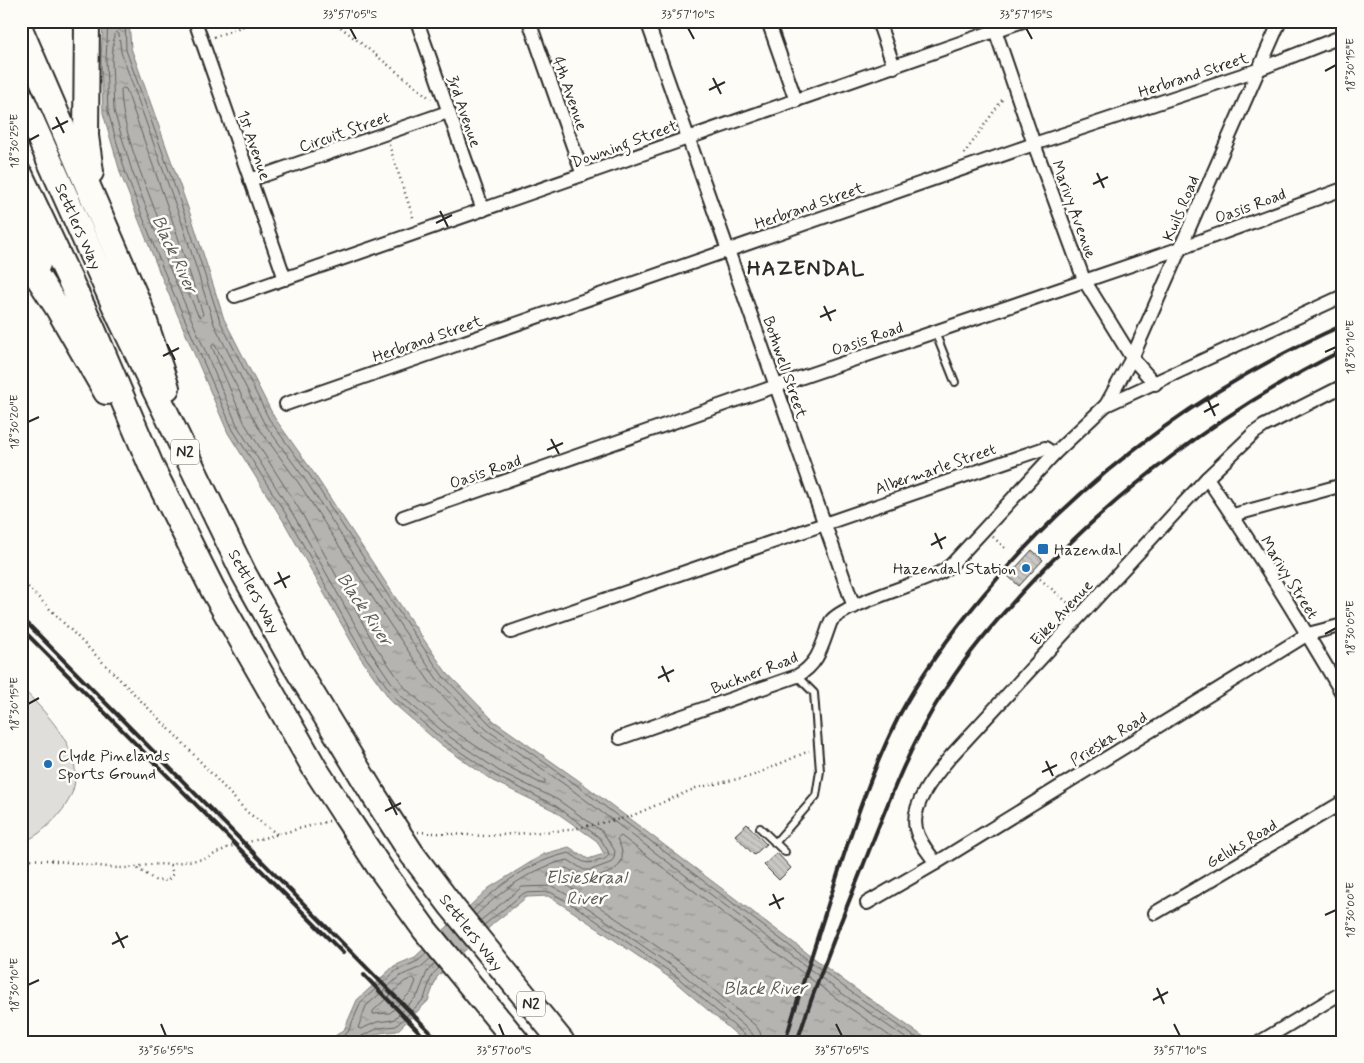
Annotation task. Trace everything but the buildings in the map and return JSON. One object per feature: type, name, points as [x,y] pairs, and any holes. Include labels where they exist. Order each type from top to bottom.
[{"type":"highway","points":[[87,21],[86,136],[90,168],[102,218]]},
{"type":"highway","points":[[21,31],[140,307],[158,358],[182,446]]},
{"type":"highway","name":"Settlers Way","points":[[21,96],[120,320],[244,574],[299,672],[373,794],[414,842],[452,907],[562,1042]]},
{"type":"highway","name":"Settlers Way","points":[[21,176],[92,327],[152,468],[222,606],[342,818],[425,930],[517,1042]]},
{"type":"highway","points":[[21,228],[57,306]]},
{"type":"highway","points":[[21,251],[57,306],[103,388],[152,468]]},
{"type":"street","name":"1st Avenue","points":[[195,21],[285,279]]},
{"type":"street","name":"3rd Avenue","points":[[418,21],[483,210]]},
{"type":"street","name":"4th Avenue","points":[[529,21],[583,175]]},
{"type":"street","name":"Bothwell Street","points":[[648,21],[854,607]]},
{"type":"street","points":[[768,21],[796,101]]},
{"type":"street","points":[[878,21],[894,67]]},
{"type":"street","name":"Downing Street","points":[[235,296],[894,67],[994,26],[1023,21]]},
{"type":"street","name":"Kuils Road","points":[[1106,405],[1132,358],[1280,21]]},
{"type":"street","name":"Marivy Avenue","points":[[994,26],[1034,144],[1084,280],[1132,358],[1155,384]]},
{"type":"street","name":"Herbrand Street","points":[[286,404],[1034,144],[1257,70],[1343,36]]},
{"type":"street","name":"Circuit Street","points":[[250,180],[448,112]]},
{"type":"street","name":"Oasis Road","points":[[403,517],[776,386],[1180,248],[1343,189]]},
{"type":"street","points":[[1054,454],[1106,405],[1343,296]]},
{"type":"street","name":"Eike Avenue","points":[[936,863],[921,842],[916,828],[915,817],[918,806],[936,773],[1207,478],[1254,433],[1264,426],[1343,386]]},
{"type":"street","name":"Albermarle Street","points":[[511,632],[1045,448],[1054,454]]},
{"type":"street","name":"Buckner Road","points":[[620,738],[797,676],[808,670],[815,661],[831,621],[835,616],[943,572],[1054,454]]},
{"type":"street","name":"Marivy Street","points":[[1207,478],[1233,515],[1308,634],[1343,695]]},
{"type":"street","points":[[1233,515],[1343,486]]},
{"type":"street","name":"Prieska Road","points":[[867,903],[936,863],[1308,634],[1343,625]]},
{"type":"street","name":"Geluks Road","points":[[1155,912],[1343,802]]},
{"type":"street","points":[[1260,1042],[1343,992]]},
{"type":"lane","points":[[935,332],[955,382]]},
{"type":"lane","points":[[775,843],[816,796],[820,771],[814,693],[797,676]]},
{"type":"lane","points":[[760,828],[785,852]]},
{"type":"path","points":[[202,41],[258,21]]},
{"type":"path","points":[[333,21],[448,112]]},
{"type":"path","points":[[952,173],[1013,83]]},
{"type":"path","points":[[385,134],[419,232]]},
{"type":"path","points":[[996,540],[1005,548]]},
{"type":"path","points":[[1040,579],[1077,610]]},
{"type":"path","points":[[21,580],[184,744],[247,812],[277,834]]},
{"type":"path","points":[[414,842],[569,830],[630,817],[696,788],[752,776],[819,746]]},
{"type":"path","points":[[21,859],[46,859],[118,868],[137,868],[159,863],[170,866],[174,863],[205,859],[229,847],[342,818]]},
{"type":"path","points":[[137,868],[155,880],[166,881],[173,874],[170,866]]},
{"type":"shaded area","name":"Clyde Pinelands Sports Ground","points":[[21,687],[51,720],[64,738],[72,755],[75,773],[73,791],[63,810],[42,831],[21,844]]},
{"type":"water","name":"Black River","points":[[103,21],[129,21],[131,48],[193,222],[224,319],[274,417],[313,472],[446,672],[494,721],[578,780],[847,983],[931,1042],[745,1042],[673,980],[548,896],[527,897],[495,922],[437,977],[428,1001],[397,1031],[380,1033],[360,1042],[326,1042],[344,1030],[357,1000],[394,966],[415,957],[489,888],[544,854],[569,847],[588,859],[604,854],[597,841],[553,810],[493,781],[440,744],[392,702],[360,657],[284,522],[228,433],[159,271],[121,175],[103,113],[101,60]]},
{"type":"railway","points":[[785,1042],[847,847],[880,757],[909,698],[961,622],[1022,551],[1062,511],[1148,439],[1242,377],[1343,325]]},
{"type":"railway","points":[[797,1042],[828,953],[910,752],[933,709],[954,675],[973,650],[1023,591],[1058,555],[1094,520],[1132,488],[1172,456],[1255,399],[1343,350]]},
{"type":"railway","points":[[21,617],[440,1042]]},
{"type":"railway","points":[[21,628],[343,953]]},
{"type":"railway","points":[[364,975],[429,1042]]},
{"type":"place","name":"Hazendal","points":[[1043,549]]},
{"type":"place","name":"Hazendal Station","points":[[1026,568]]},
{"type":"place","name":"Clyde Pinelands Sports Ground","points":[[48,764]]},
{"type":"district","name":"HAZENDAL","points":[[806,268]]},
{"type":"water label","name":"Elsieskraal River","points":[[586,888]]}]
